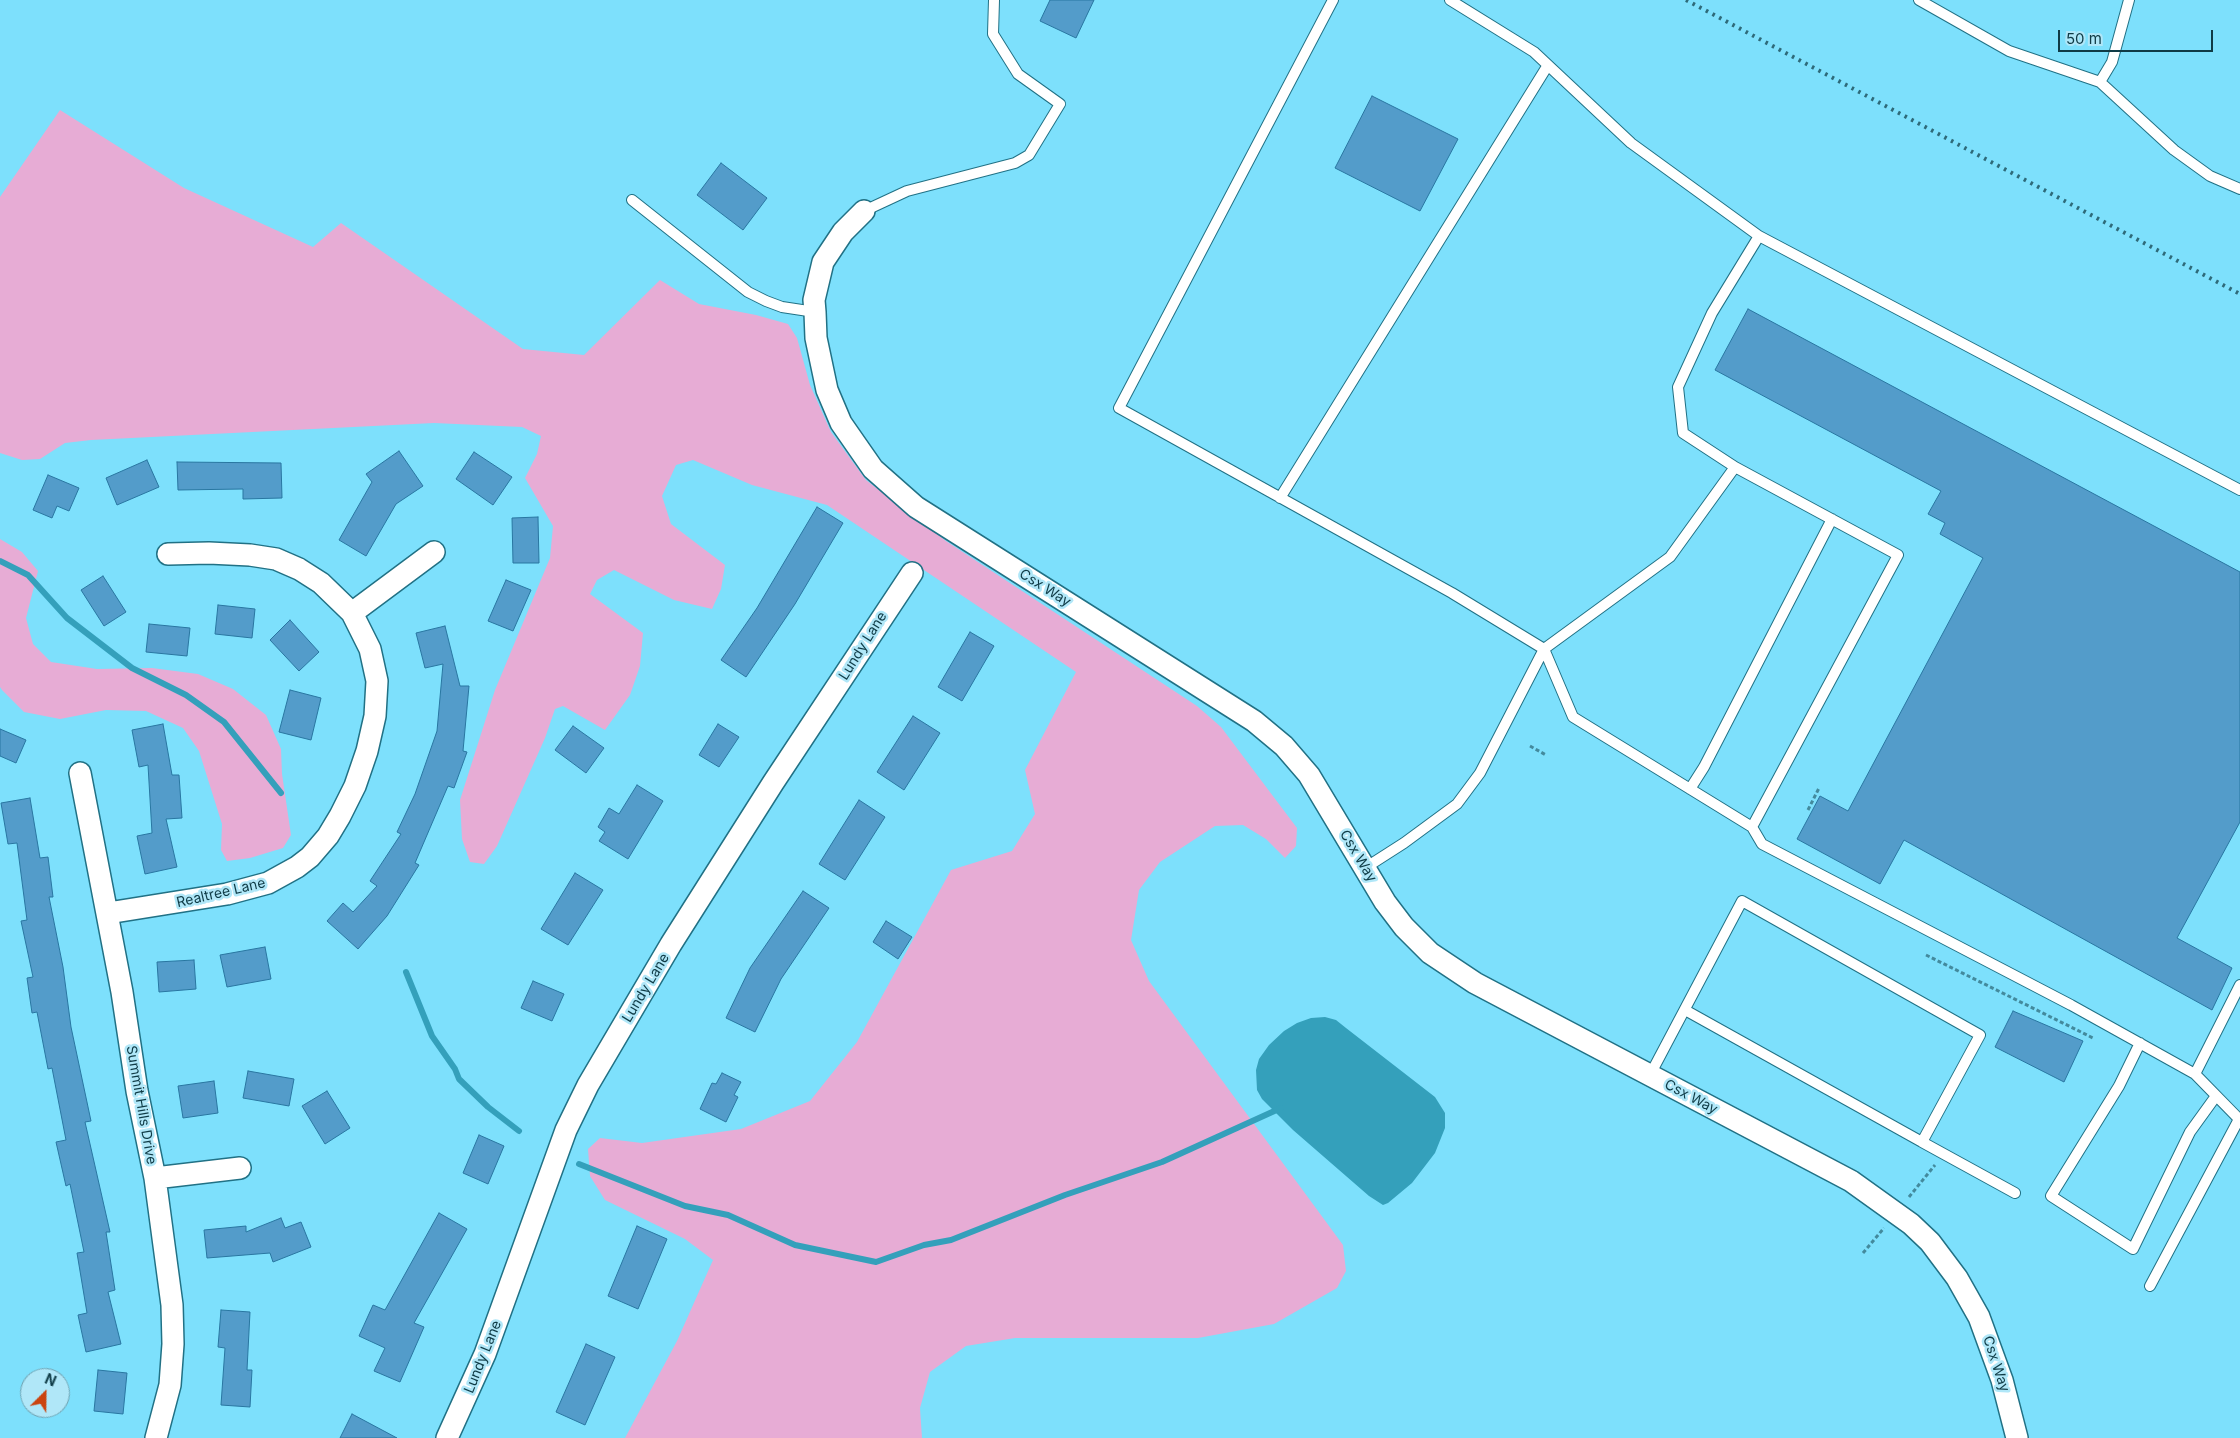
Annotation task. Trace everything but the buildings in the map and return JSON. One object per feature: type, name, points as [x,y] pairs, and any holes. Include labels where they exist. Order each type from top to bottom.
[{"type":"street","name":"Csx Way","points":[[864,211],[843,232],[823,262],[814,300],[814,312],[816,338],[827,390],[841,423],[874,469],[916,507],[1254,721],[1284,746],[1309,776],[1385,902],[1399,921],[1430,953],[1475,983],[1851,1181],[1911,1224],[1930,1242],[1957,1278],[1979,1317],[2002,1380],[2017,1438]]},
{"type":"street","name":"Realtree Lane","points":[[108,913],[227,894],[268,883],[297,868],[310,857],[328,836],[340,816],[355,786],[376,716],[377,681],[370,649],[352,613],[321,583],[299,569],[276,559],[209,552],[168,554]]},
{"type":"street","points":[[352,613],[434,552]]},
{"type":"street","name":"Lundy Lane","points":[[447,1438],[485,1354],[566,1130],[588,1085],[671,944],[773,782],[912,572]]},
{"type":"street","name":"Summit Hills Drive","points":[[80,773],[108,913],[137,1091],[155,1178],[172,1305],[173,1341],[170,1385],[156,1438]]},
{"type":"street","points":[[155,1178],[240,1168]]},
{"type":"lane","points":[[864,211],[907,191],[1015,163],[1029,155],[1060,104],[1018,74],[993,34],[994,0]]},
{"type":"lane","points":[[1334,0],[1119,408],[1452,593],[1544,650],[1573,718],[1752,826],[1762,844],[2071,1005],[2195,1074],[2239,1118],[2150,1286]]},
{"type":"lane","points":[[1450,0],[1534,52],[1631,143],[1759,236],[2240,490]]},
{"type":"lane","points":[[1919,0],[2009,51],[2100,82],[2174,150],[2210,176],[2240,189]]},
{"type":"lane","points":[[2100,82],[2112,62],[2129,0]]},
{"type":"lane","points":[[1280,498],[1548,65]]},
{"type":"lane","points":[[632,200],[680,240],[748,292],[782,307],[814,312]]},
{"type":"lane","points":[[1752,826],[1898,554],[1735,467],[1683,434],[1678,387],[1712,313],[1759,236]]},
{"type":"lane","points":[[1365,868],[1404,843],[1457,804],[1480,773],[1544,650],[1670,557],[1735,467]]},
{"type":"lane","points":[[1690,789],[1704,767],[1832,519]]},
{"type":"lane","points":[[1650,1075],[1742,901],[1980,1035],[1922,1142]]},
{"type":"lane","points":[[2195,1074],[2240,985]]},
{"type":"lane","points":[[1685,1010],[2015,1194]]},
{"type":"lane","points":[[2140,1044],[2119,1086],[2051,1196],[2132,1248],[2190,1132],[2216,1096]]},
{"type":"path","points":[[1530,746],[1546,754]]},
{"type":"path","points":[[1808,810],[1820,788]]},
{"type":"path","points":[[1926,955],[2094,1038]]},
{"type":"path","points":[[1909,1197],[1931,1170]]},
{"type":"path","points":[[1863,1253],[1881,1231]]},
{"type":"shaded area","points":[[60,110],[184,188],[313,247],[341,223],[523,349],[584,355],[660,280],[699,304],[756,315],[788,324],[797,338],[810,385],[831,432],[866,480],[946,541],[1197,706],[1221,727],[1297,828],[1296,846],[1285,858],[1266,839],[1243,825],[1215,826],[1160,862],[1139,890],[1131,940],[1149,981],[1343,1245],[1346,1271],[1337,1288],[1274,1324],[1198,1338],[1015,1338],[966,1346],[930,1372],[920,1408],[922,1438],[625,1438],[677,1341],[713,1260],[685,1239],[605,1200],[590,1176],[588,1149],[600,1138],[642,1143],[741,1129],[810,1101],[857,1042],[951,870],[1012,851],[1035,814],[1025,770],[1076,672],[827,505],[752,485],[693,460],[676,465],[662,496],[671,524],[725,565],[721,589],[712,609],[674,600],[614,570],[597,580],[590,594],[643,633],[640,666],[630,695],[605,730],[563,706],[555,709],[545,738],[497,846],[484,864],[470,862],[462,839],[460,800],[495,690],[550,558],[553,526],[525,478],[537,454],[541,436],[522,427],[434,423],[91,440],[65,443],[40,459],[22,460],[0,453],[0,197]]},
{"type":"shaded area","points":[[0,539],[22,552],[38,571],[26,618],[33,644],[51,662],[97,669],[152,668],[198,674],[233,689],[266,715],[281,749],[282,774],[291,835],[283,848],[250,858],[227,861],[221,850],[222,824],[199,751],[183,728],[146,711],[106,710],[60,719],[24,712],[2,690],[0,687]]},
{"type":"water","points":[[1325,1017],[1336,1020],[1435,1097],[1445,1113],[1445,1128],[1435,1153],[1412,1183],[1383,1205],[1369,1196],[1293,1130],[1262,1099],[1257,1090],[1256,1070],[1259,1059],[1269,1045],[1284,1031],[1297,1023],[1311,1018]]},
{"type":"waterway","points":[[0,561],[28,575],[67,618],[132,668],[186,695],[224,722],[281,793]]},
{"type":"waterway","points":[[406,972],[432,1036],[455,1069],[459,1079],[488,1107],[519,1131]]},
{"type":"waterway","points":[[579,1164],[685,1206],[728,1215],[795,1245],[876,1262],[924,1245],[951,1240],[1065,1195],[1162,1162],[1281,1108]]},
{"type":"railway","points":[[1686,0],[2240,294]]}]
